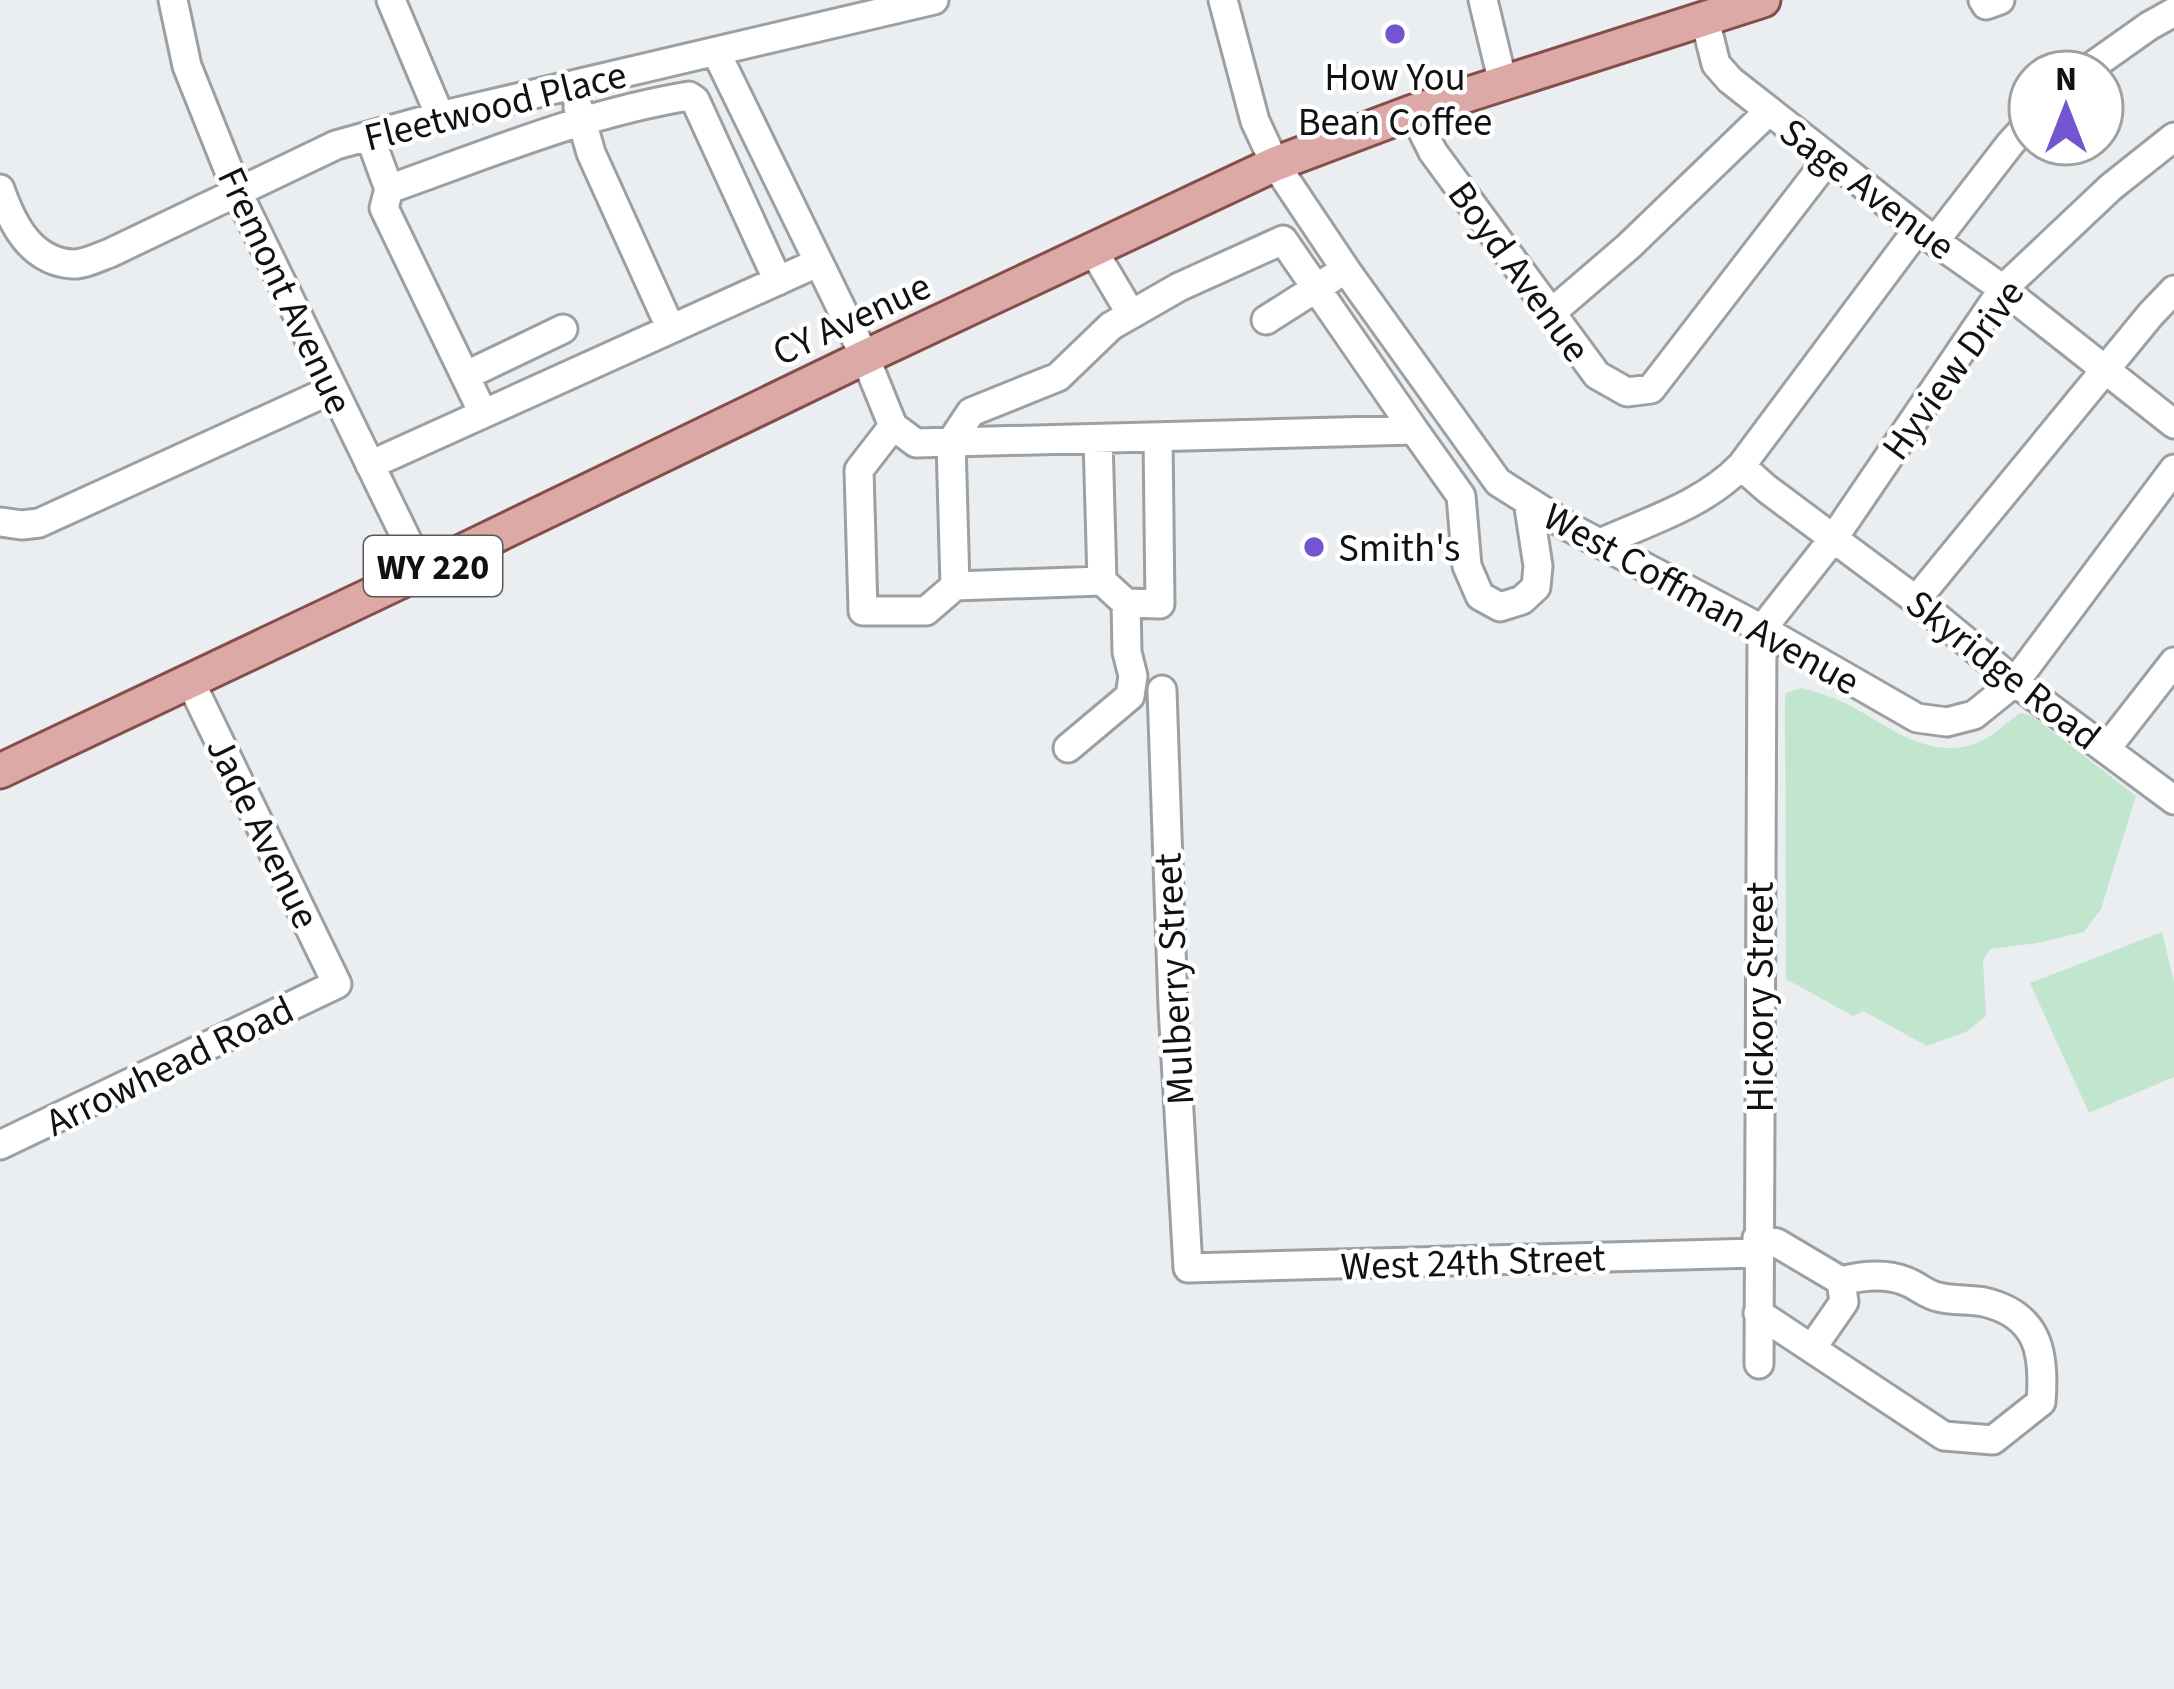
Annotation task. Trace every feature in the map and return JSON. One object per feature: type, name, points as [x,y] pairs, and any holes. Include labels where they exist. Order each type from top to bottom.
[{"type":"main road","name":"CY Avenue","points":[[0,770],[1275,164],[1413,112],[1713,12],[1763,0]]},
{"type":"street","name":"Fremont Avenue","points":[[173,0],[187,66],[237,191],[422,572]]},
{"type":"street","points":[[391,0],[440,116]]},
{"type":"street","name":"Fleetwood Place","points":[[0,189],[21,237],[44,255],[74,265],[110,254],[336,145],[440,116],[934,0]]},
{"type":"street","name":"West Coffman Avenue","points":[[1223,0],[1255,121],[1275,164],[1498,482],[1917,718],[1947,722],[1974,715],[2015,682],[2174,469]]},
{"type":"street","points":[[1483,0],[1503,83]]},
{"type":"street","points":[[1984,0],[1986,5],[2000,0]]},
{"type":"street","name":"Sage Avenue","points":[[1713,12],[1716,64],[1768,112],[2174,424]]},
{"type":"street","points":[[2118,48],[2174,12]]},
{"type":"street","points":[[716,52],[865,357],[893,426],[916,443],[1414,430]]},
{"type":"street","points":[[571,85],[591,153],[670,327]]},
{"type":"street","points":[[389,189],[582,121],[688,96],[695,100],[778,281]]},
{"type":"street","name":"Boyd Avenue","points":[[1413,112],[1433,152],[1597,375],[1627,392],[1651,389],[1829,158]]},
{"type":"street","points":[[1552,313],[1768,112]]},
{"type":"street","points":[[370,137],[389,189],[384,208],[483,413]]},
{"type":"street","name":"Hyview Drive","points":[[1762,629],[1833,538],[2003,289],[2111,187],[2174,137]]},
{"type":"street","points":[[1600,543],[1712,493],[1742,466],[1926,235],[2006,150]]},
{"type":"street","points":[[955,586],[952,442],[971,412],[1058,377],[1111,326],[1179,286],[1282,240],[1461,496],[1467,566],[1480,596],[1500,607],[1522,599],[1536,586],[1538,566],[1528,501]]},
{"type":"street","points":[[1093,250],[1131,314]]},
{"type":"street","points":[[370,465],[817,263]]},
{"type":"street","points":[[1266,320],[1346,270]]},
{"type":"street","points":[[1916,600],[2174,290]]},
{"type":"street","points":[[466,375],[563,329]]},
{"type":"street","points":[[11,523],[39,523],[332,390]]},
{"type":"street","points":[[893,426],[859,470],[863,610],[926,611],[955,586],[1102,580]]},
{"type":"street","points":[[1098,439],[1102,580],[1126,603],[1160,604],[1158,437]]},
{"type":"street","name":"Skyridge Road","points":[[1742,466],[2015,682],[2174,800]]},
{"type":"street","points":[[861,536],[876,561],[880,593],[891,599],[928,598],[938,588],[937,490],[952,475]]},
{"type":"street","points":[[1069,748],[1130,696],[1133,676],[1127,652],[1126,603]]},
{"type":"street","name":"Hickory Street","points":[[1759,1364],[1762,629]]},
{"type":"street","points":[[2107,749],[2174,662]]},
{"type":"street","name":"Jade Avenue","points":[[190,681],[338,984]]},
{"type":"street","name":"Mulberry Street","points":[[1162,690],[1172,1007],[1188,1268]]},
{"type":"street","name":"Arrowhead Road","points":[[0,1145],[338,984]]},
{"type":"street","points":[[1757,1246],[1777,1244],[1841,1281],[1859,1276],[1904,1280],[1931,1296],[1984,1302],[2016,1315],[2038,1340],[2041,1402],[1993,1440],[1944,1436],[1758,1313]]},
{"type":"street","name":"West 24th Street","points":[[1188,1268],[1757,1246]]},
{"type":"street","points":[[1812,1348],[1844,1302],[1841,1281]]},
{"type":"green space","points":[[1801,688],[1839,701],[1922,744],[1939,747],[1974,744],[2021,713],[2032,716],[2136,796],[2101,909],[2084,932],[1990,949],[1983,960],[1986,1016],[1966,1032],[1927,1046],[1863,1011],[1853,1016],[1786,979],[1785,700],[1786,693]]},
{"type":"green space","points":[[2162,932],[2174,982],[2174,1077],[2089,1113],[2030,983]]},
{"type":"place","name":"How You Bean Coffee","points":[[1395,34]]},
{"type":"place","name":"Smith's","points":[[1314,547]]}]
